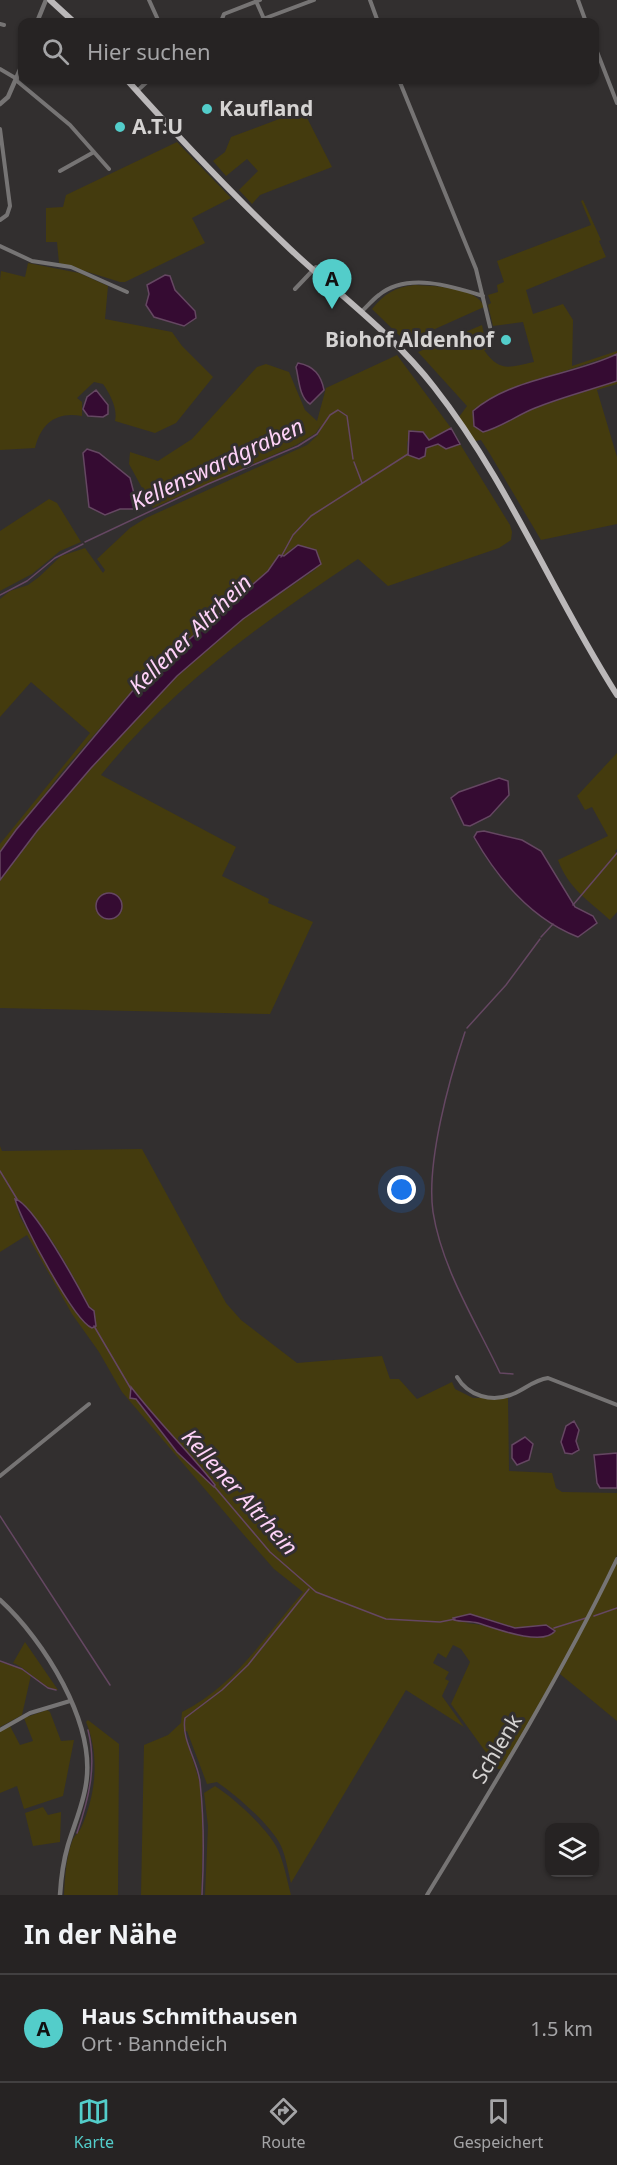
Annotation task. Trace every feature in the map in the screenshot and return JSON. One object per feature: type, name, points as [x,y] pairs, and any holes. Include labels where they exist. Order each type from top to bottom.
[{"type":"main road","points":[[50,1],[69,18]]},
{"type":"main road","points":[[131,84],[252,212],[362,311],[414,362],[447,403],[496,483],[617,695]]},
{"type":"street","points":[[149,0],[157,18]]},
{"type":"street","points":[[222,18],[224,14],[258,0],[264,18]]},
{"type":"street","points":[[267,18],[314,0]]},
{"type":"street","points":[[370,0],[377,18]]},
{"type":"street","points":[[578,0],[585,18]]},
{"type":"street","points":[[42,9],[50,1]]},
{"type":"street","points":[[39,18],[42,9],[50,1]]},
{"type":"street","points":[[599,57],[617,103]]},
{"type":"street","points":[[0,69],[17,80]]},
{"type":"street","points":[[0,104],[8,97],[18,77]]},
{"type":"street","points":[[22,84],[70,125],[109,169]]},
{"type":"street","points":[[137,91],[145,84]]},
{"type":"street","points":[[401,84],[476,269],[490,327]]},
{"type":"street","points":[[0,129],[10,206],[7,215],[0,220]]},
{"type":"street","points":[[60,171],[94,152]]},
{"type":"street","points":[[0,246],[32,261],[71,267],[127,292]]},
{"type":"street","points":[[295,289],[315,269]]},
{"type":"street","points":[[362,311],[379,294],[406,283],[455,287],[484,296]]},
{"type":"street","points":[[457,1377],[466,1389],[483,1397],[512,1395],[539,1379],[548,1378],[617,1406]]},
{"type":"street","points":[[0,1476],[89,1404]]},
{"type":"street","name":"Schlenk","points":[[427,1895],[531,1722],[590,1617],[617,1559]]},
{"type":"street","points":[[0,1600],[35,1642],[70,1701],[87,1749],[88,1772],[81,1806],[68,1846],[60,1895]]},
{"type":"street","points":[[0,1730],[30,1713],[70,1701]]},
{"type":"shaded area","points":[[303,110],[332,167],[260,195],[252,204],[239,190],[258,171],[247,159],[226,176],[213,161],[225,152],[231,137]]},
{"type":"shaded area","points":[[177,142],[231,198],[192,218],[205,243],[125,282],[59,263],[57,242],[46,242],[46,208],[63,207],[66,195]]},
{"type":"shaded area","points":[[583,200],[606,257],[526,290],[533,314],[563,304],[573,320],[572,366],[617,351],[617,354],[528,383],[472,414],[483,432],[537,407],[617,381],[617,384],[597,390],[617,457],[617,524],[541,540],[481,440],[475,441],[459,417],[467,406],[418,352],[482,325],[487,349],[484,350],[495,362],[511,366],[534,362],[523,322],[493,326],[488,295],[498,292],[497,285],[504,282],[497,261],[591,225],[581,201]]},
{"type":"shaded area","points":[[28,263],[79,273],[108,286],[105,319],[172,332],[182,346],[213,377],[176,423],[155,433],[115,421],[114,407],[108,392],[103,384],[94,382],[77,398],[82,402],[82,416],[65,415],[51,421],[41,432],[35,448],[0,450],[1,271],[25,277]]},
{"type":"shaded area","points":[[165,275],[170,276],[175,290],[195,311],[196,318],[184,326],[154,317],[146,305],[149,294],[147,285]]},
{"type":"shaded area","points":[[415,285],[443,287],[464,292],[480,300],[484,307],[406,342],[372,309],[390,292]]},
{"type":"shaded area","points":[[617,354],[617,381],[545,404],[490,430],[483,432],[474,426],[473,411],[506,391]]},
{"type":"shaded area","points":[[397,355],[451,428],[429,440],[423,432],[412,430],[407,443],[408,455],[419,459],[430,445],[438,443],[446,449],[460,444],[510,525],[511,540],[499,548],[388,586],[358,559],[221,657],[158,713],[101,775],[236,847],[222,876],[269,899],[268,903],[313,922],[270,1014],[0,1008],[0,880],[37,831],[126,727],[177,676],[243,619],[316,569],[294,547],[284,556],[279,556],[268,571],[140,682],[62,772],[0,852],[0,844],[90,733],[31,682],[0,717],[0,599],[10,591],[28,585],[61,556],[85,548],[103,573],[105,570],[97,559],[130,528],[146,518],[307,445],[318,435],[320,426],[316,433],[296,445],[153,508],[129,464],[130,452],[158,461],[192,439],[257,367],[266,364],[289,372],[305,410],[317,421],[326,388]]},
{"type":"shaded area","points":[[298,363],[312,369],[319,376],[323,385],[324,390],[310,404],[306,401],[300,387],[296,367]]},
{"type":"shaded area","points":[[96,390],[108,405],[108,414],[103,417],[88,416],[83,409],[87,397]]},
{"type":"shaded area","points":[[451,428],[460,444],[446,449],[438,444],[426,448],[425,456],[419,459],[408,455],[409,431],[423,432],[429,440]]},
{"type":"shaded area","points":[[87,449],[99,453],[130,478],[138,509],[120,509],[105,515],[89,507],[83,453]]},
{"type":"shaded area","points":[[49,499],[57,503],[81,542],[60,551],[32,574],[0,591],[0,531]]},
{"type":"shaded area","points":[[298,545],[316,550],[321,564],[243,619],[177,676],[91,768],[37,831],[0,880],[0,852],[140,682],[268,571],[279,555],[284,556]]},
{"type":"shaded area","points":[[617,753],[617,849],[615,851],[617,854],[617,912],[610,920],[573,886],[558,860],[608,836],[592,807],[585,810],[577,796]]},
{"type":"shaded area","points":[[499,778],[508,781],[509,795],[490,816],[470,826],[464,825],[451,798],[459,792]]},
{"type":"shaded area","points":[[484,831],[522,840],[541,851],[575,907],[593,916],[597,923],[578,937],[561,929],[531,909],[505,882],[483,853],[474,837],[477,832]]},
{"type":"shaded area","points":[[109,893],[118,897],[122,906],[118,915],[109,919],[100,915],[96,906],[100,897]]},
{"type":"shaded area","points":[[0,1146],[2,1151],[142,1149],[226,1303],[241,1320],[297,1363],[382,1356],[390,1379],[399,1379],[417,1399],[452,1382],[455,1389],[473,1398],[508,1398],[509,1471],[552,1473],[556,1488],[562,1492],[617,1493],[617,1555],[586,1622],[502,1769],[498,1769],[451,1704],[470,1662],[461,1649],[453,1645],[446,1658],[438,1653],[433,1663],[449,1672],[445,1679],[449,1681],[442,1696],[464,1727],[406,1690],[291,1883],[281,1846],[276,1838],[243,1802],[217,1782],[207,1784],[187,1731],[184,1732],[200,1783],[203,1834],[201,1895],[141,1895],[144,1745],[168,1735],[181,1723],[182,1712],[201,1701],[234,1674],[303,1592],[274,1569],[122,1392],[99,1352],[72,1314],[27,1235],[0,1252]],"holes":[[[15,1199],[26,1208],[47,1233],[89,1307],[93,1309],[94,1318],[77,1314],[70,1305],[20,1217]],[[131,1388],[174,1441],[206,1474],[214,1487],[162,1434]],[[489,1619],[515,1628],[530,1627],[528,1636],[464,1623]]]},
{"type":"shaded area","points":[[15,1199],[33,1215],[55,1247],[89,1307],[94,1311],[96,1326],[92,1328],[84,1321],[61,1290],[37,1248]]},
{"type":"shaded area","points":[[131,1387],[205,1472],[215,1485],[214,1487],[177,1452],[136,1399],[130,1398]]},
{"type":"shaded area","points":[[574,1421],[579,1430],[576,1441],[579,1450],[572,1454],[565,1453],[561,1442],[566,1426]]},
{"type":"shaded area","points":[[525,1437],[533,1444],[529,1460],[517,1465],[512,1458],[512,1445]]},
{"type":"shaded area","points":[[617,1453],[617,1488],[600,1488],[597,1483],[594,1455]]},
{"type":"shaded area","points":[[617,1562],[617,1721],[560,1674]]},
{"type":"shaded area","points":[[470,1614],[515,1628],[546,1625],[555,1631],[549,1635],[530,1637],[453,1618]]},
{"type":"shaded area","points":[[25,1642],[58,1690],[48,1687],[13,1663]]},
{"type":"shaded area","points":[[0,1662],[18,1667],[31,1675],[22,1715],[0,1727]]},
{"type":"shaded area","points":[[47,1710],[50,1712],[61,1741],[74,1740],[63,1796],[24,1809],[17,1786],[0,1793],[0,1731],[10,1726],[20,1745],[33,1741],[24,1718]]},
{"type":"shaded area","points":[[88,1720],[119,1744],[118,1895],[64,1895],[69,1852],[86,1815],[93,1789],[95,1761],[86,1722]]},
{"type":"shaded area","points":[[215,1786],[232,1798],[267,1833],[282,1860],[291,1895],[205,1895],[208,1826],[204,1793]]},
{"type":"shaded area","points":[[43,1807],[48,1815],[61,1812],[60,1842],[33,1846],[25,1813]]},
{"type":"waterway","name":"Kellenswardgraben","points":[[85,542],[208,484],[298,446],[317,434],[330,415],[338,410],[347,416],[353,459]]},
{"type":"waterway","name":"Kellener Altrhein","points":[[281,557],[293,535],[311,516],[408,454]]},
{"type":"waterway","name":"Kellenswardgraben","points":[[354,462],[362,483]]},
{"type":"waterway","name":"Kellenswardgraben","points":[[0,595],[27,581],[55,558],[83,544]]},
{"type":"waterway","points":[[573,905],[617,853]]},
{"type":"waterway","points":[[541,937],[553,924]]},
{"type":"waterway","points":[[467,1028],[506,985],[540,939]]},
{"type":"waterway","points":[[465,1032],[440,1122],[433,1170],[433,1212],[444,1254],[471,1315],[500,1373],[513,1374]]},
{"type":"waterway","name":"Kellener Altrhein","points":[[0,1171],[17,1199]]},
{"type":"waterway","name":"Kellener Altrhein","points":[[94,1326],[131,1389]]},
{"type":"waterway","name":"Kellener Altrhein","points":[[214,1486],[270,1552],[316,1592],[386,1619],[440,1622],[455,1619]]},
{"type":"waterway","name":"Kellenswardgraben","points":[[0,1516],[110,1685]]},
{"type":"waterway","points":[[202,1895],[203,1838],[200,1782],[185,1734],[185,1718],[222,1690],[248,1665],[309,1589]]},
{"type":"waterway","name":"Kellener Altrhein","points":[[594,1616],[617,1608]]},
{"type":"waterway","name":"Kellener Altrhein","points":[[554,1628],[586,1618]]},
{"type":"waterway","points":[[0,1661],[22,1669],[48,1688],[56,1690]]},
{"type":"waterway","points":[[77,1833],[85,1807],[92,1769],[88,1730]]},
{"type":"place","name":"Kaufland","points":[[207,109]]},
{"type":"place","name":"A.T.U","points":[[120,127]]},
{"type":"place","name":"Haus Schmithausen","points":[[332,309]]},
{"type":"place","name":"Biohof Aldenhof","points":[[506,340]]}]
